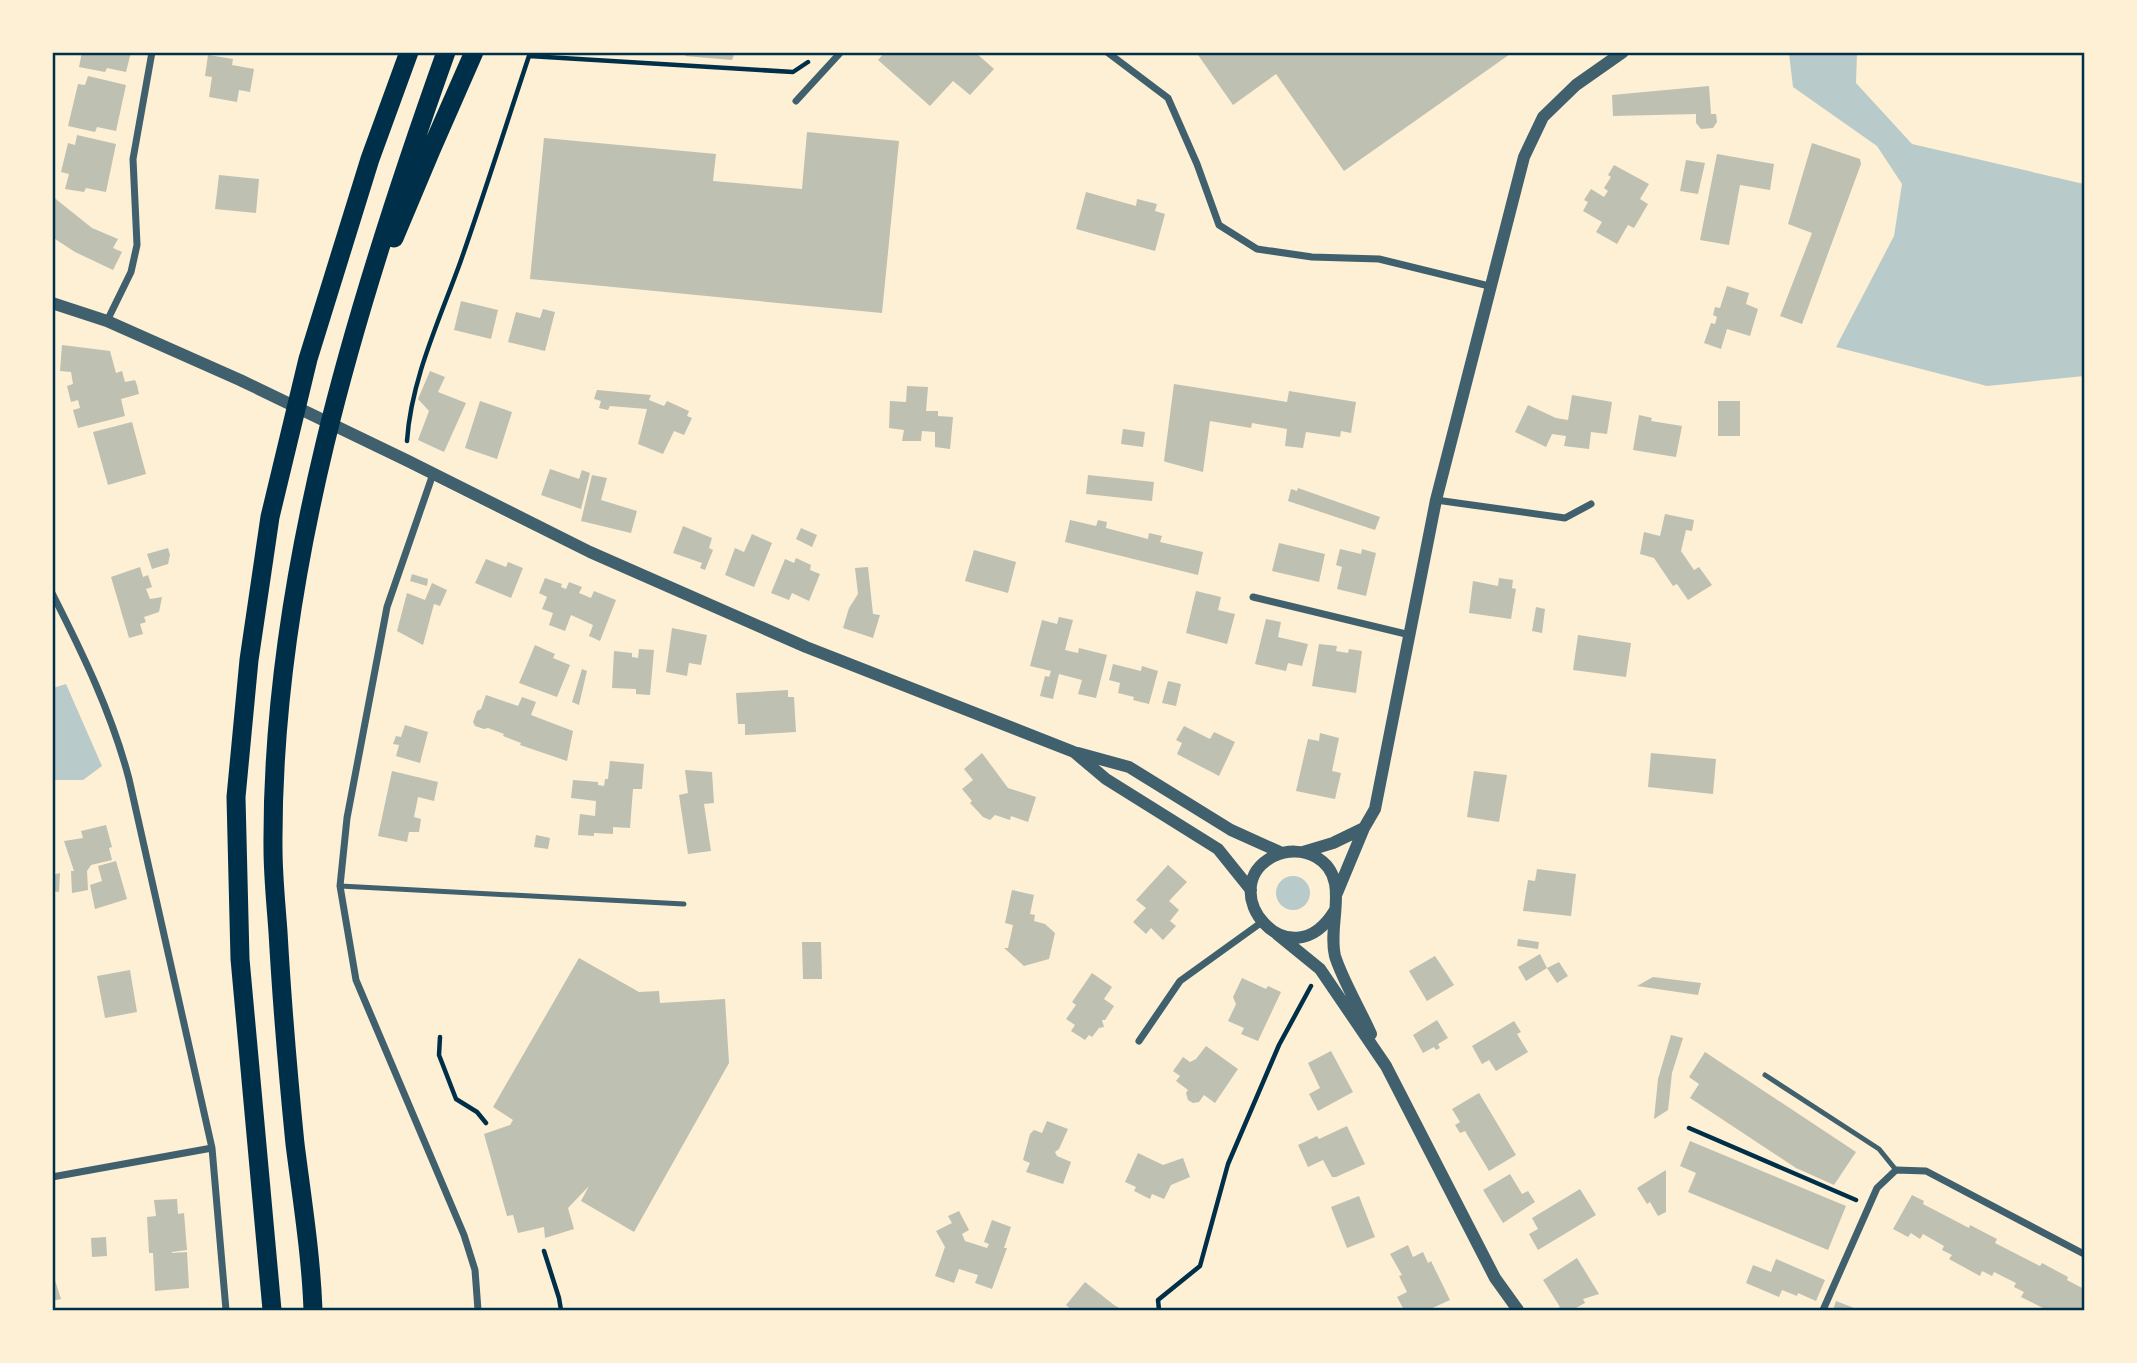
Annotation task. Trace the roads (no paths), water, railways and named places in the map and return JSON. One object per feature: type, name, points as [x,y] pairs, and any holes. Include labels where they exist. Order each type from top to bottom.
[{"type":"highway","points":[[272,1311],[240,959],[236,797],[249,660],[270,517],[308,359],[370,159],[409,52]]},
{"type":"highway","points":[[313,1311],[281,985],[273,849],[276,759],[295,595],[313,498],[349,349],[400,182],[446,52]]},
{"type":"highway","points":[[349,349],[430,149],[474,52]]},
{"type":"street","points":[[107,321],[131,272],[137,245],[133,159],[152,52]]},
{"type":"street","points":[[796,101],[841,52]]},
{"type":"street","points":[[1107,52],[1168,98],[1197,164],[1219,225],[1257,249],[1312,257],[1378,259],[1489,286]]},
{"type":"street","points":[[1337,893],[1364,828],[1375,809],[1436,500],[1524,157],[1543,117],[1576,85],[1623,52]]},
{"type":"street","points":[[52,303],[107,321],[240,380],[590,552],[806,647],[1074,752],[1129,767],[1231,830],[1282,853]]},
{"type":"street","points":[[433,474],[387,607],[346,818],[340,886],[356,980],[464,1235],[475,1270],[478,1311]]},
{"type":"street","points":[[1436,500],[1565,518],[1591,504]]},
{"type":"street","points":[[52,593],[119,741],[212,1148],[226,1311]]},
{"type":"street","points":[[1253,597],[1410,635]]},
{"type":"street","points":[[1074,752],[1106,779],[1218,849],[1251,890]]},
{"type":"street","points":[[1364,828],[1332,843],[1270,858],[1254,877],[1251,890],[1255,913],[1262,922],[1320,969],[1386,1066]]},
{"type":"street","points":[[1303,852],[1317,857],[1335,879],[1337,893],[1332,936],[1336,957],[1386,1066],[1495,1278],[1518,1311]]},
{"type":"street","points":[[1277,934],[1291,937],[1317,931],[1335,910]]},
{"type":"street","points":[[1139,1041],[1180,981],[1262,922]]},
{"type":"street","points":[[52,1177],[212,1148]]},
{"type":"street","points":[[1823,1311],[1877,1188],[1896,1170],[1926,1171],[2084,1254]]},
{"type":"lane","points":[[340,886],[684,904]]},
{"type":"lane","points":[[1765,1075],[1879,1149],[1896,1170]]}]
